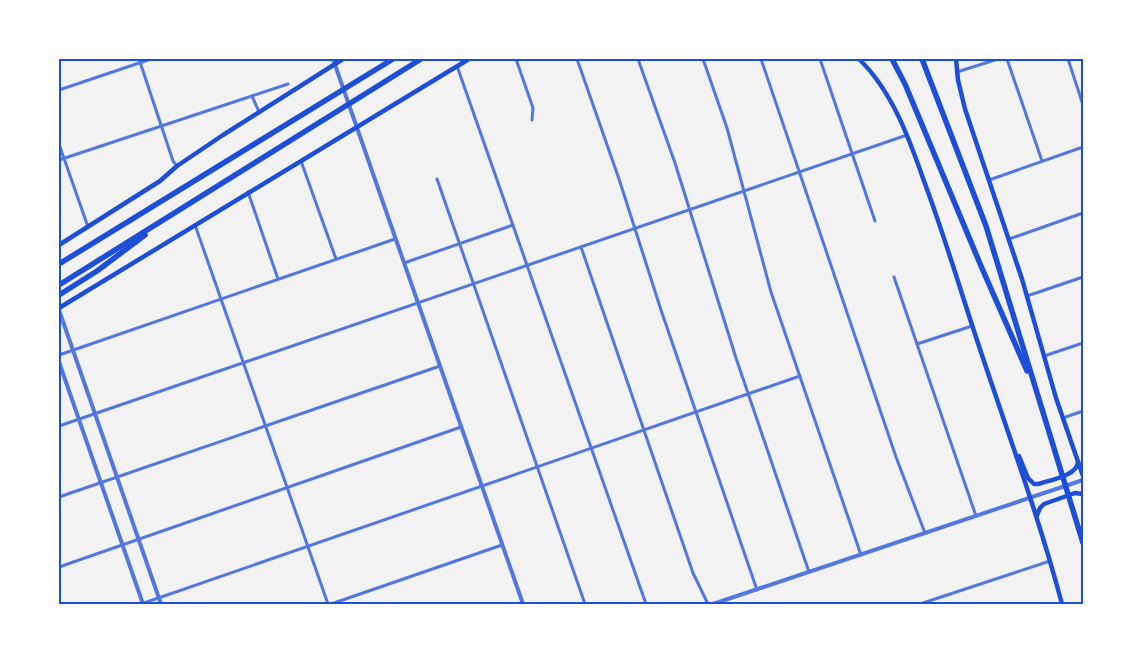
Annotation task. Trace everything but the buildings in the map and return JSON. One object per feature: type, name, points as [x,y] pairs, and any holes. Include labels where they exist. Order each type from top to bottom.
[{"type":"highway","points":[[59,264],[393,59]]},
{"type":"highway","points":[[59,285],[421,59]]},
{"type":"highway","points":[[892,59],[905,84],[1038,396]]},
{"type":"highway","points":[[922,59],[986,226],[1083,543]]},
{"type":"highway","points":[[59,295],[97,271],[181,209]]},
{"type":"main road","points":[[59,245],[160,180],[177,166],[334,61],[344,59]]},
{"type":"main road","points":[[59,309],[469,59]]},
{"type":"main road","points":[[859,59],[884,91],[900,120],[938,217],[972,326],[1037,516],[1062,604]]},
{"type":"main road","points":[[956,59],[965,109],[1009,239],[1083,478]]},
{"type":"main road","points":[[1008,432],[1028,478],[1036,484],[1072,472],[1078,466],[1078,461]]},
{"type":"main road","points":[[1037,516],[1042,505],[1081,494]]},
{"type":"street","points":[[59,90],[140,61],[151,59]]},
{"type":"street","points":[[516,59],[533,108],[532,120]]},
{"type":"street","points":[[577,59],[757,590]]},
{"type":"street","points":[[638,59],[675,163],[713,291],[809,572]]},
{"type":"street","points":[[703,59],[727,128],[771,292],[861,555]]},
{"type":"street","points":[[761,59],[900,467],[925,533]]},
{"type":"street","points":[[820,59],[875,221]]},
{"type":"street","points":[[957,72],[998,59]]},
{"type":"street","points":[[1007,59],[1042,162]]},
{"type":"street","points":[[1068,59],[1083,105]]},
{"type":"street","points":[[140,61],[177,166]]},
{"type":"street","points":[[334,61],[522,604]]},
{"type":"street","points":[[457,66],[646,604]]},
{"type":"street","points":[[59,160],[288,84]]},
{"type":"street","points":[[252,96],[259,112]]},
{"type":"street","points":[[59,426],[907,135]]},
{"type":"street","points":[[59,144],[88,227]]},
{"type":"street","points":[[989,180],[1083,147]]},
{"type":"street","points":[[301,161],[336,259]]},
{"type":"street","points":[[437,179],[585,604]]},
{"type":"street","points":[[248,192],[278,279]]},
{"type":"street","points":[[1009,239],[1083,214]]},
{"type":"street","points":[[195,225],[329,604],[502,544]]},
{"type":"street","points":[[404,263],[514,225]]},
{"type":"street","points":[[59,355],[395,238]]},
{"type":"street","points":[[581,247],[693,573],[708,604]]},
{"type":"street","points":[[894,277],[976,516]]},
{"type":"street","points":[[1027,296],[1083,277]]},
{"type":"street","points":[[59,309],[161,604]]},
{"type":"street","points":[[917,344],[972,326]]},
{"type":"street","points":[[1044,356],[1083,343]]},
{"type":"street","points":[[59,362],[142,604],[800,376]]},
{"type":"street","points":[[59,497],[440,366]]},
{"type":"street","points":[[1063,418],[1083,411]]},
{"type":"street","points":[[59,567],[461,427]]},
{"type":"street","points":[[713,604],[1031,498],[1083,478]]},
{"type":"street","points":[[920,604],[1050,561]]}]
